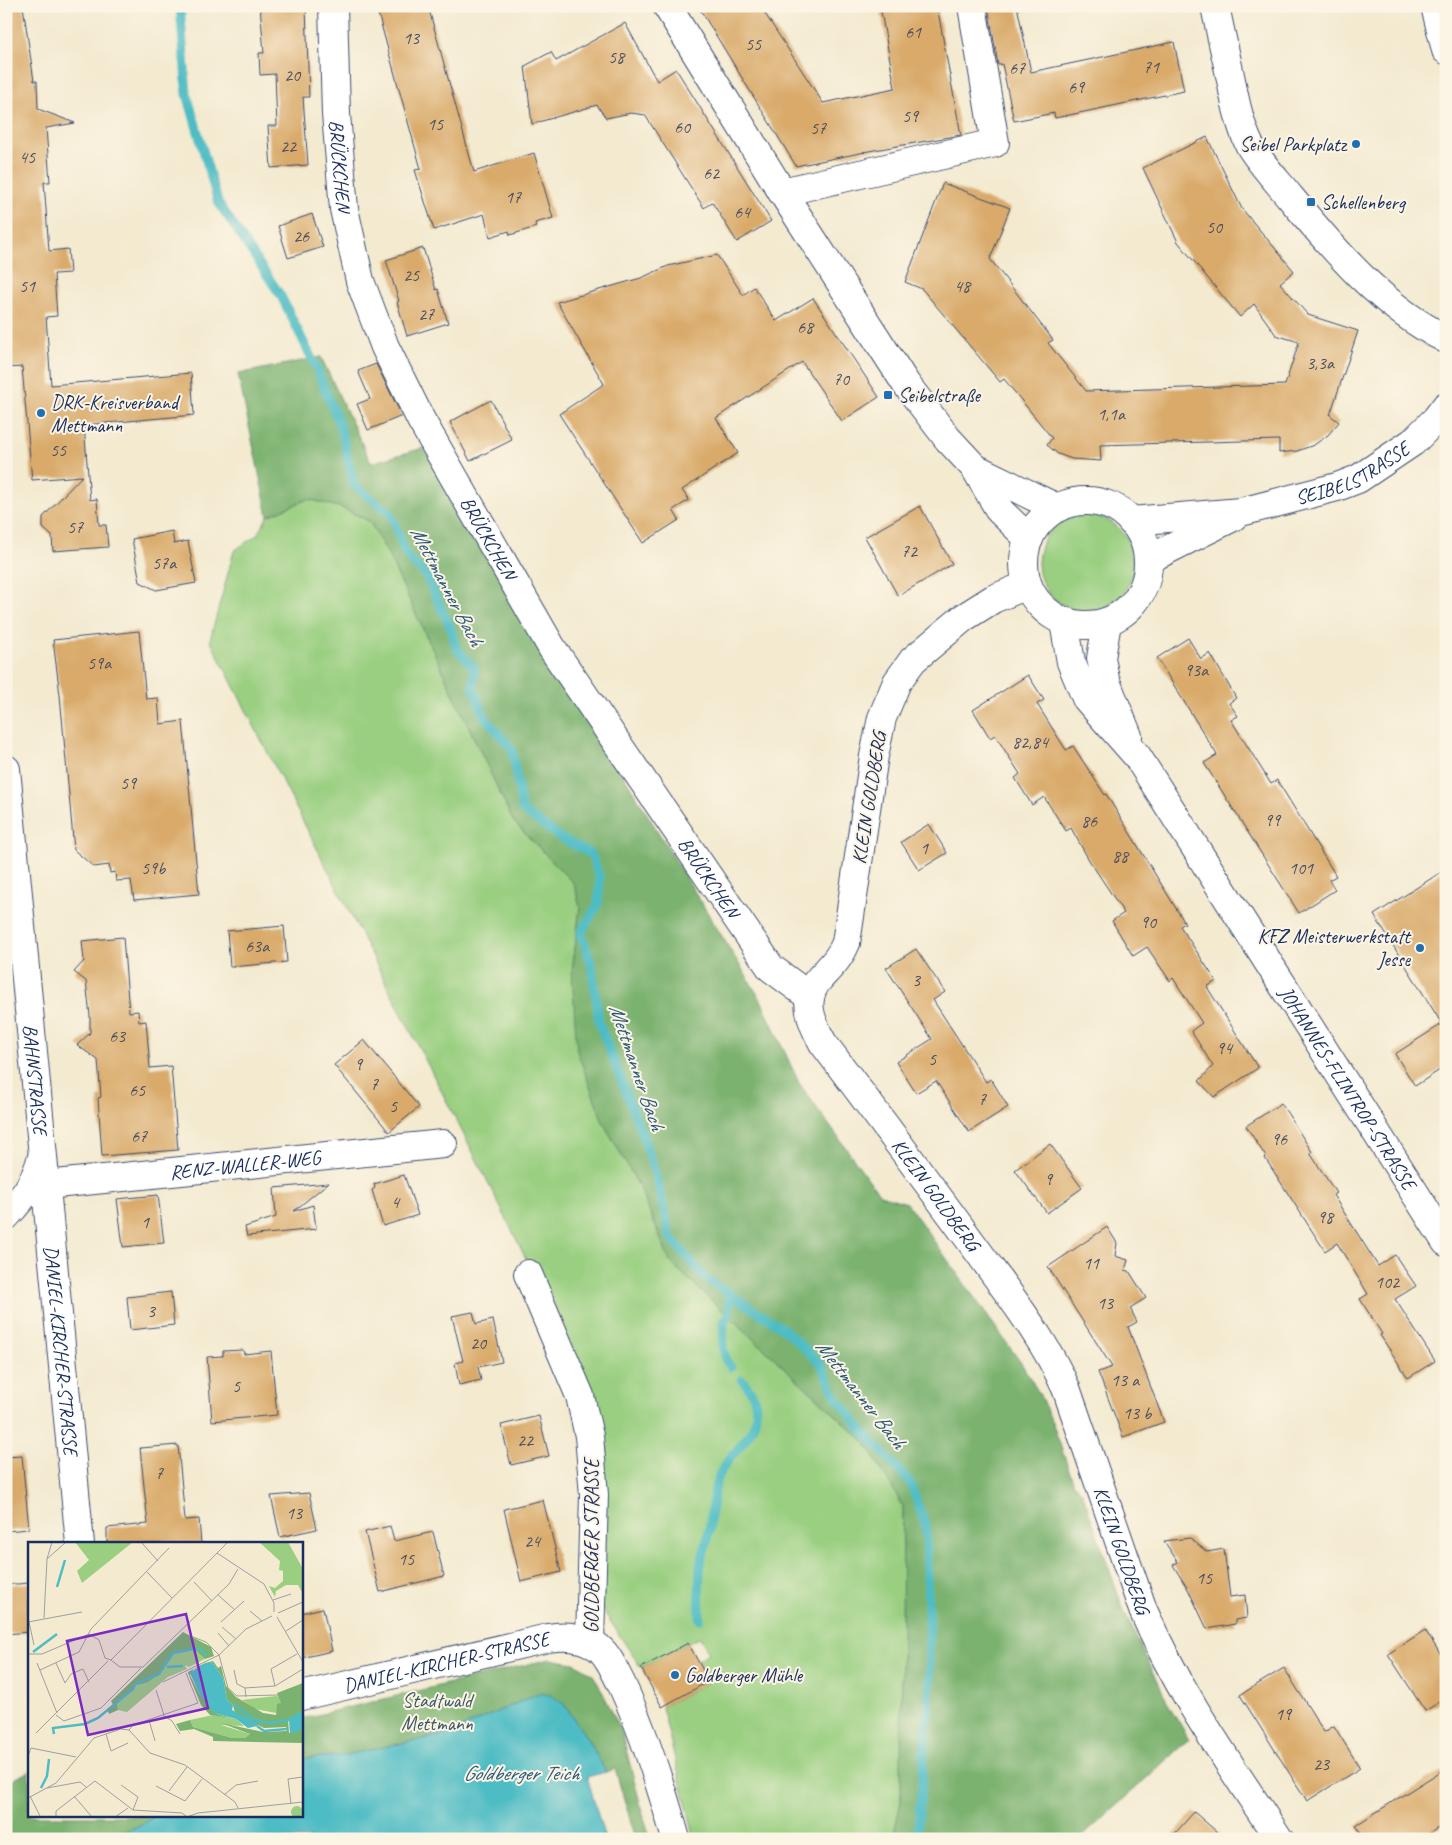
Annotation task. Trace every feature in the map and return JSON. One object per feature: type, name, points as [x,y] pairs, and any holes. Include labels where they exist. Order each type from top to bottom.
[{"type":"street","name":"BRÜCKCHEN","points":[[333,6],[336,114],[344,209],[360,281],[385,347],[421,420],[552,648],[771,968],[810,997]]},
{"type":"street","points":[[667,6],[782,192],[906,384],[948,439],[975,468],[1000,511],[1029,539]]},
{"type":"street","points":[[782,192],[995,143],[972,6]]},
{"type":"street","points":[[1215,6],[1234,98],[1243,130],[1251,146],[1302,211],[1354,270],[1395,306],[1434,334],[1446,339]]},
{"type":"street","points":[[1435,6],[1446,50]]},
{"type":"street","name":"SEIBELSTRASSE","points":[[1131,521],[1241,512],[1337,487],[1358,479],[1412,442],[1436,419],[1446,406]]},
{"type":"street","points":[[975,468],[1057,508]]},
{"type":"street","points":[[1088,501],[1105,504],[1119,510],[1131,521],[1141,532],[1149,559],[1148,575],[1142,590],[1132,605],[1120,616],[1107,623],[1079,625],[1064,622],[1041,607],[1033,597],[1024,570],[1029,539],[1036,525],[1046,515],[1057,508],[1072,503],[1088,501]]},
{"type":"street","name":"SEIBELSTRASSE","points":[[1149,559],[1241,512]]},
{"type":"street","name":"KLEIN GOLDBERG","points":[[1028,585],[992,599],[963,618],[913,660],[897,682],[882,718],[874,756],[846,944],[838,958],[813,987],[809,1005],[811,1019],[823,1043],[931,1186],[1034,1330],[1051,1357],[1066,1388],[1143,1610],[1157,1642],[1185,1695],[1279,1839]]},
{"type":"street","name":"JOHANNES-FLINTROP-STRASSE","points":[[1064,622],[1071,662],[1086,698],[1137,756],[1446,1242]]},
{"type":"street","name":"JOHANNES-FLINTROP-STRASSE","points":[[1107,623],[1101,658],[1104,679],[1137,756]]},
{"type":"street","name":"BAHNSTRASSE","points":[[6,769],[14,934],[42,1156],[36,1178],[26,1194],[6,1216]]},
{"type":"street","name":"RENZ-WALLER-WEG","points":[[46,1185],[443,1144]]},
{"type":"street","name":"DANIEL-KIRCHER-STRASSE","points":[[42,1156],[80,1542]]},
{"type":"street","name":"GOLDBERGER STRASSE","points":[[528,1274],[580,1396],[589,1436],[594,1495],[590,1642],[605,1655],[628,1698],[647,1749],[676,1839]]},
{"type":"street","name":"DANIEL-KIRCHER-STRASSE","points":[[302,1696],[548,1638],[569,1637],[590,1642]]},
{"type":"green space","points":[[321,357],[371,463],[423,448],[761,1000],[799,1083],[880,1195],[907,1203],[1021,1363],[1039,1393],[1052,1422],[1074,1484],[1082,1492],[1124,1611],[1170,1707],[1189,1739],[1080,1839],[893,1839],[901,1801],[903,1506],[866,1443],[670,1262],[640,1188],[603,1122],[577,1051],[572,972],[580,907],[574,884],[513,821],[387,552],[369,521],[342,508],[308,499],[268,516],[238,374]]},
{"type":"green space","points":[[308,499],[342,508],[369,521],[387,552],[513,821],[574,884],[580,907],[572,972],[603,1122],[640,1188],[670,1262],[866,1443],[903,1506],[901,1801],[893,1839],[695,1839],[662,1707],[709,1681],[697,1660],[709,1653],[700,1637],[641,1668],[601,1607],[580,1368],[485,1176],[210,640],[234,551],[257,535],[268,516]]},
{"type":"green space","points":[[1086,515],[1104,518],[1120,529],[1131,545],[1134,563],[1131,581],[1120,597],[1104,608],[1086,611],[1068,608],[1052,597],[1041,581],[1038,563],[1041,545],[1052,529],[1068,518]]},
{"type":"green space","name":"Stadtwald Mettmann","points":[[550,1659],[574,1663],[593,1675],[621,1730],[651,1839],[636,1839],[615,1769],[606,1772],[588,1740],[564,1704],[539,1693],[448,1734],[345,1755],[302,1759],[302,1719]]},
{"type":"green space","points":[[28,1772],[28,1818],[152,1818],[106,1839],[6,1839],[6,1784]]},
{"type":"water","name":"Goldberger Teich","points":[[539,1693],[550,1695],[564,1704],[588,1740],[606,1772],[587,1777],[605,1839],[106,1839],[152,1818],[302,1818],[302,1759],[345,1755],[448,1734]]},
{"type":"building","points":[[6,6],[23,6],[34,81],[37,81],[38,109],[75,123],[46,128],[50,182],[44,182],[49,251],[68,249],[70,273],[54,274],[57,316],[46,317],[51,385],[191,373],[194,415],[84,425],[90,500],[97,499],[99,525],[106,525],[108,547],[53,551],[52,536],[43,528],[43,517],[82,476],[32,480],[22,367],[6,368]]},
{"type":"building","points":[[260,6],[306,6],[309,97],[303,97],[308,165],[271,168],[268,126],[277,126],[275,74],[260,75],[259,53],[264,53]]},
{"type":"building","points":[[376,6],[428,6],[474,172],[534,153],[553,218],[535,223],[536,227],[510,235],[509,231],[490,237],[484,214],[434,230],[415,170],[421,169]]},
{"type":"building","points":[[698,6],[760,6],[823,103],[895,88],[880,6],[937,6],[961,135],[796,166]]},
{"type":"building","points":[[988,6],[1017,6],[1031,72],[1174,42],[1184,91],[1055,118],[1054,113],[1014,121],[1002,64],[998,65]]},
{"type":"building","points":[[625,23],[657,81],[676,69],[771,221],[737,242],[712,202],[704,208],[645,115],[631,113],[606,118],[597,105],[532,124],[525,66],[551,52],[556,61]]},
{"type":"building","points":[[1207,137],[1242,209],[1294,271],[1280,283],[1308,315],[1358,331],[1330,415],[1339,422],[1328,435],[1314,445],[1297,451],[1279,453],[1279,440],[1100,445],[1101,461],[1072,459],[1058,454],[1047,445],[1052,438],[1004,379],[1000,382],[922,289],[905,282],[943,183],[1010,208],[990,259],[1053,340],[1048,343],[1086,391],[1285,385],[1299,342],[1276,335],[1254,304],[1240,317],[1178,242],[1143,168]]},
{"type":"building","points":[[312,214],[323,247],[288,258],[278,226]]},
{"type":"building","points":[[423,248],[448,323],[407,336],[397,302],[399,301],[386,260]]},
{"type":"building","points":[[717,255],[743,295],[754,287],[776,321],[813,298],[879,397],[842,421],[802,362],[716,418],[738,453],[682,490],[689,500],[673,510],[679,520],[643,543],[559,414],[604,384],[557,302],[641,278],[668,266]]},
{"type":"building","points":[[376,364],[402,416],[368,430],[357,404],[370,399],[358,371]]},
{"type":"building","points":[[491,400],[512,440],[470,461],[450,422]]},
{"type":"building","points":[[920,506],[952,564],[898,596],[865,537]]},
{"type":"building","points":[[172,531],[174,544],[188,541],[196,583],[156,590],[140,582],[132,539]]},
{"type":"building","points":[[139,631],[146,699],[158,698],[160,724],[183,721],[199,894],[134,900],[131,880],[116,881],[115,872],[110,873],[109,865],[94,867],[74,850],[53,640]]},
{"type":"building","points":[[1188,638],[1201,659],[1210,653],[1236,698],[1229,703],[1238,716],[1231,720],[1271,784],[1277,780],[1336,876],[1329,880],[1335,890],[1299,913],[1204,763],[1217,755],[1157,658]]},
{"type":"building","points":[[1028,675],[1044,700],[1037,704],[1066,750],[1073,746],[1106,794],[1185,923],[1180,926],[1216,981],[1207,987],[1258,1068],[1214,1097],[1199,1081],[1213,1066],[1191,1031],[1202,1023],[1173,978],[1170,981],[1147,947],[1133,956],[1112,921],[1124,913],[1089,860],[1071,828],[1066,831],[1044,797],[1032,805],[1015,778],[1020,774],[995,735],[990,738],[973,710]]},
{"type":"building","points":[[929,824],[947,853],[919,870],[901,842]]},
{"type":"building","name":"KFZ Meisterwerkstatt Jesse","points":[[1446,869],[1446,1066],[1415,1086],[1395,1054],[1442,1024],[1374,915]]},
{"type":"building","points":[[284,926],[287,962],[230,967],[227,931]]},
{"type":"building","points":[[123,937],[129,1012],[138,1011],[139,1022],[146,1021],[150,1068],[171,1066],[178,1150],[102,1156],[98,1098],[101,1097],[98,1060],[77,1045],[90,1033],[86,981],[74,972],[84,961],[82,941]]},
{"type":"building","points":[[916,949],[945,992],[933,1000],[986,1082],[991,1079],[1008,1107],[969,1132],[936,1081],[916,1093],[896,1062],[932,1039],[886,968]]},
{"type":"building","points":[[364,1040],[419,1107],[389,1132],[334,1065]]},
{"type":"building","points":[[1281,1103],[1336,1193],[1333,1195],[1378,1266],[1395,1255],[1416,1286],[1395,1299],[1435,1361],[1408,1378],[1380,1335],[1382,1334],[1360,1299],[1368,1294],[1337,1243],[1325,1251],[1246,1126]]},
{"type":"building","points":[[1050,1144],[1082,1188],[1047,1213],[1015,1170]]},
{"type":"building","points":[[404,1175],[418,1215],[383,1226],[372,1190],[375,1188],[374,1184]]},
{"type":"building","points":[[328,1183],[294,1211],[313,1205],[316,1229],[247,1236],[245,1227],[276,1217],[274,1188]]},
{"type":"building","points":[[158,1195],[164,1243],[123,1247],[117,1199]]},
{"type":"building","points":[[1107,1227],[1117,1243],[1115,1256],[1128,1260],[1125,1270],[1129,1271],[1146,1298],[1130,1308],[1137,1322],[1128,1327],[1164,1422],[1123,1437],[1098,1372],[1112,1367],[1048,1267]]},
{"type":"building","points":[[171,1292],[174,1325],[130,1330],[127,1297]]},
{"type":"building","points":[[473,1312],[476,1324],[493,1320],[502,1362],[478,1367],[481,1380],[459,1385],[455,1363],[463,1361],[452,1316]]},
{"type":"building","points":[[243,1350],[244,1354],[271,1351],[277,1415],[212,1421],[207,1357],[223,1356],[223,1351]]},
{"type":"building","points":[[539,1416],[549,1456],[511,1465],[501,1425]]},
{"type":"building","points":[[178,1445],[185,1520],[199,1519],[201,1542],[107,1542],[107,1528],[148,1524],[140,1448]]},
{"type":"building","points":[[22,1456],[29,1529],[6,1531],[6,1457]]},
{"type":"building","points":[[309,1493],[317,1529],[280,1537],[271,1496]]},
{"type":"building","points":[[543,1500],[561,1572],[521,1582],[504,1509]]},
{"type":"building","points":[[390,1526],[394,1541],[433,1532],[444,1576],[380,1592],[365,1532]]},
{"type":"building","points":[[1190,1538],[1207,1552],[1224,1549],[1230,1597],[1245,1595],[1247,1618],[1235,1620],[1235,1624],[1207,1629],[1189,1591],[1173,1565],[1178,1562],[1164,1541]]},
{"type":"building","points":[[28,1583],[28,1632],[6,1634],[6,1585]]},
{"type":"building","points":[[323,1608],[332,1651],[302,1658],[302,1613]]},
{"type":"building","points":[[1425,1630],[1446,1663],[1446,1698],[1425,1711],[1388,1654]]},
{"type":"building","name":"Goldberger Mühle","points":[[688,1643],[709,1681],[662,1707],[641,1668]]},
{"type":"building","points":[[1284,1668],[1324,1732],[1334,1726],[1360,1768],[1307,1801],[1240,1695]]},
{"type":"building","points":[[1446,1768],[1446,1823],[1421,1839],[1364,1839],[1356,1825]]},
{"type":"building","points":[[1194,1812],[1225,1839],[1170,1839]]},
{"type":"waterway","name":"Mettmanner Bach","points":[[180,6],[187,94],[218,202],[281,296],[316,367],[341,429],[354,485],[391,514],[406,555],[426,576],[452,631],[456,648],[475,669],[473,687],[484,716],[512,749],[522,810],[561,838],[591,854],[600,878],[598,904],[581,933],[592,966],[599,1023],[644,1139],[657,1179],[670,1237],[705,1278],[784,1329],[821,1364],[836,1397],[862,1430],[910,1482],[926,1527],[930,1685],[917,1839]]},
{"type":"waterway","points":[[729,1293],[729,1315],[724,1322],[723,1347],[726,1361],[731,1367]]},
{"type":"waterway","points":[[700,1619],[700,1569],[716,1483],[728,1460],[751,1431],[756,1414],[756,1404],[753,1396],[742,1380]]},
{"type":"place","name":"Seibel Parkplatz","points":[[1356,144]]},
{"type":"place","name":"Schellenberg","points":[[1311,202]]},
{"type":"place","name":"Seibelstraße","points":[[888,395]]},
{"type":"place","name":"DRK-Kreisverband Mettmann","points":[[41,413]]},
{"type":"place","name":"KFZ Meisterwerkstatt Jesse","points":[[1420,948]]},
{"type":"place","name":"Goldberger Mühle","points":[[675,1675]]}]
